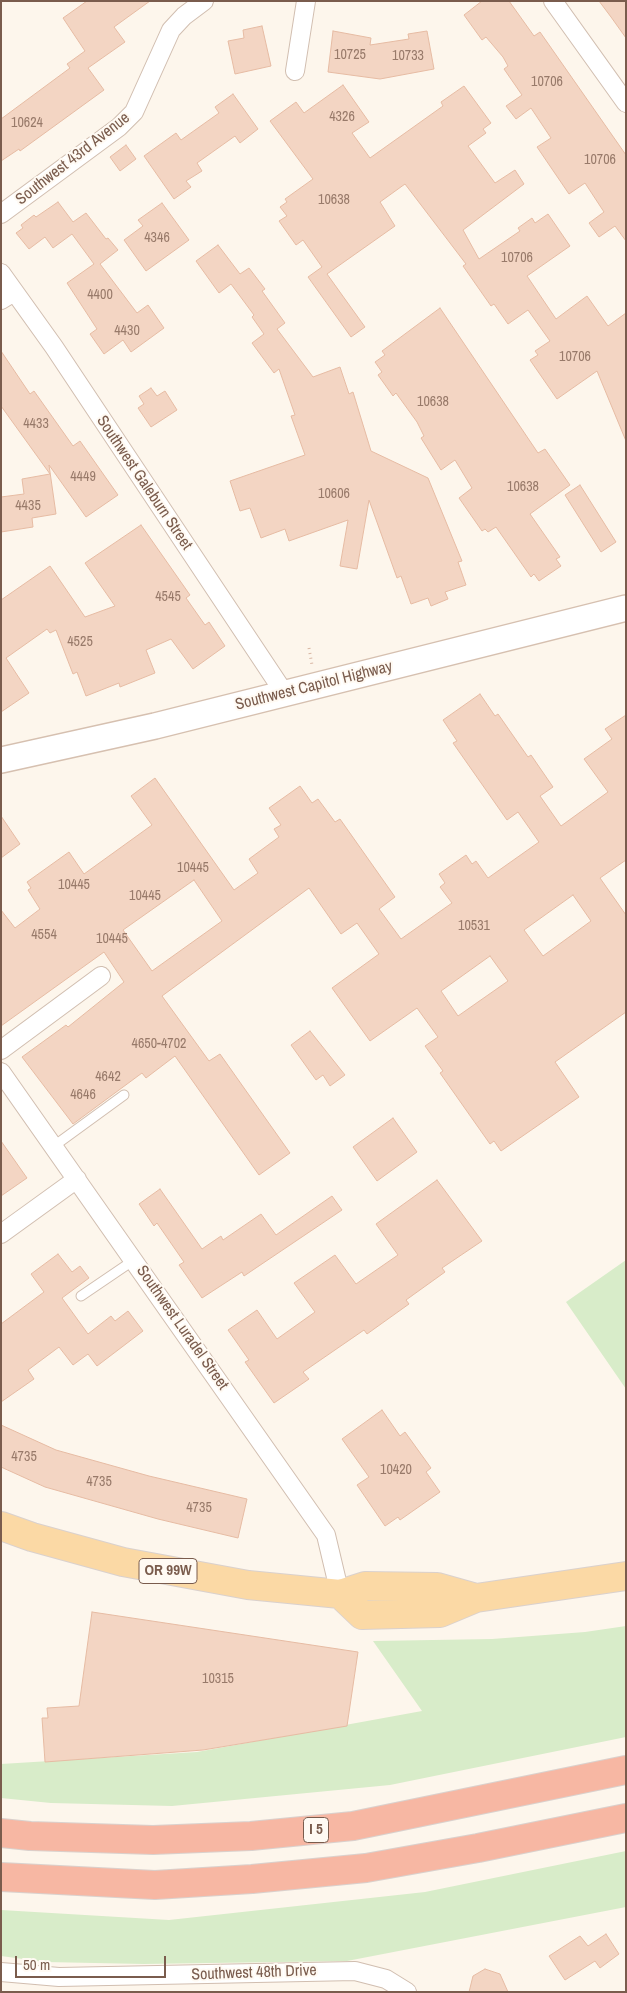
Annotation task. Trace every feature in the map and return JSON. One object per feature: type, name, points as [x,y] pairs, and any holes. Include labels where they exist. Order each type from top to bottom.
[{"type":"highway","name":"I 5","points":[[1,1833],[30,1836],[153,1840],[251,1836],[353,1826],[626,1770]]},
{"type":"highway","points":[[1,1877],[155,1885],[252,1879],[366,1868],[478,1848],[626,1818]]},
{"type":"main road","name":"Southwest Capitol Highway","points":[[1,760],[154,726],[626,608]]},
{"type":"main road","name":"OR 99W","points":[[1,1526],[32,1537],[123,1562],[186,1575],[248,1585],[340,1594]]},
{"type":"main road","points":[[340,1594],[362,1615],[440,1613],[476,1598],[626,1576]]},
{"type":"street","name":"Southwest 43rd Avenue","points":[[1,214],[119,127],[134,112],[171,30],[184,16],[204,1]]},
{"type":"street","points":[[295,70],[306,1]]},
{"type":"street","points":[[554,1],[626,104]]},
{"type":"street","name":"Southwest Galeburn Street","points":[[1,273],[8,296],[54,347],[285,694]]},
{"type":"street","points":[[1,1050],[101,976]]},
{"type":"street","name":"Southwest Luradel Street","points":[[1,1072],[326,1535],[340,1594]]},
{"type":"street","points":[[1,1234],[77,1179]]},
{"type":"street","name":"Southwest 48th Drive","points":[[1,1972],[208,1983],[355,1971],[386,1978],[406,1992]]},
{"type":"lane","points":[[54,1146],[124,1095]]},
{"type":"lane","points":[[81,1296],[134,1260]]},
{"type":"green space","points":[[626,1260],[626,1389],[566,1302]]},
{"type":"green space","points":[[626,1626],[626,1737],[390,1785],[172,1806],[51,1803],[1,1798],[1,1764],[197,1752],[422,1711],[373,1641],[492,1639],[585,1632]]},
{"type":"green space","points":[[626,1851],[626,1907],[347,1961],[144,1964],[45,1962],[1,1956],[1,1910],[169,1920],[425,1892]]},
{"type":"building","points":[[87,1],[150,1],[114,27],[125,42],[88,68],[104,90],[20,151],[19,149],[1,161],[1,119],[70,68],[67,64],[85,51],[63,18]]},
{"type":"building","points":[[482,1],[509,1],[534,36],[540,32],[626,155],[626,241],[615,226],[599,237],[589,223],[604,212],[585,183],[569,194],[537,147],[551,138],[531,108],[516,119],[506,106],[522,95],[504,69],[508,66],[503,57],[486,37],[482,40],[464,15]]},
{"type":"building","points":[[599,1],[626,1],[626,38],[611,17]]},
{"type":"building","points":[[262,26],[271,66],[235,74],[228,41],[244,38],[243,30]]},
{"type":"building","points":[[333,31],[371,38],[370,45],[409,39],[408,34],[427,31],[434,69],[380,79],[328,72]]},
{"type":"building","points":[[343,85],[369,122],[352,133],[370,158],[443,106],[441,102],[464,86],[491,123],[483,129],[486,133],[468,146],[495,183],[515,170],[524,184],[463,230],[479,259],[520,231],[518,228],[532,218],[535,223],[548,214],[570,246],[527,276],[556,319],[587,296],[608,326],[626,313],[626,441],[597,371],[557,399],[530,360],[538,355],[535,351],[550,341],[528,310],[508,324],[494,304],[491,306],[463,266],[466,264],[405,184],[380,202],[395,226],[327,274],[365,327],[351,337],[308,277],[322,267],[303,240],[296,245],[279,221],[287,216],[280,207],[287,202],[285,199],[313,179],[270,121],[296,102],[304,113]]},
{"type":"building","points":[[233,94],[258,129],[240,143],[235,136],[197,163],[202,171],[186,181],[191,187],[174,199],[144,156],[176,133],[181,140],[219,113],[215,107]]},
{"type":"building","points":[[126,145],[136,159],[120,171],[110,157]]},
{"type":"building","points":[[58,202],[73,222],[86,213],[106,239],[108,238],[118,250],[100,264],[137,313],[148,305],[164,328],[131,352],[123,340],[104,354],[90,334],[97,329],[67,283],[94,264],[72,234],[53,248],[45,237],[29,249],[16,233],[23,228],[21,225],[34,215],[36,217]]},
{"type":"building","points":[[162,203],[189,240],[146,271],[124,240],[143,226],[138,220]]},
{"type":"building","points":[[218,245],[240,274],[249,268],[265,289],[262,291],[285,323],[277,329],[313,377],[340,367],[349,394],[353,392],[371,451],[428,478],[462,561],[458,562],[466,585],[445,592],[448,599],[431,606],[428,598],[411,604],[401,576],[397,578],[369,500],[357,569],[340,566],[348,520],[289,541],[285,529],[261,538],[250,508],[240,511],[230,481],[305,455],[291,416],[295,415],[279,369],[274,373],[252,343],[264,334],[252,317],[254,315],[231,284],[219,293],[196,261]]},
{"type":"building","points":[[440,308],[538,453],[545,449],[570,485],[530,514],[560,557],[556,559],[561,566],[539,581],[534,574],[531,577],[496,527],[488,532],[485,529],[482,531],[459,498],[472,488],[455,460],[441,470],[421,438],[424,436],[417,422],[396,393],[393,396],[378,375],[382,372],[375,362],[385,355],[382,351]]},
{"type":"building","points":[[1,351],[30,394],[34,391],[73,446],[80,441],[118,495],[86,517],[49,465],[56,514],[32,518],[33,527],[1,532],[1,497],[24,494],[22,479],[50,474],[1,406]]},
{"type":"building","points":[[151,388],[157,396],[165,391],[177,410],[151,427],[138,408],[144,404],[139,396]]},
{"type":"building","points":[[580,485],[616,542],[601,552],[565,495]]},
{"type":"building","points":[[141,525],[190,595],[186,598],[205,625],[209,622],[225,646],[193,669],[171,639],[146,650],[155,673],[120,687],[119,683],[86,696],[77,672],[73,674],[56,630],[50,633],[47,629],[6,658],[29,693],[1,712],[1,600],[50,566],[85,617],[115,606],[85,563]]},
{"type":"building","points":[[480,694],[495,716],[498,714],[528,757],[531,755],[553,787],[540,796],[561,826],[608,792],[584,759],[612,739],[605,729],[626,715],[626,860],[600,878],[626,915],[626,1012],[555,1062],[579,1097],[501,1151],[494,1141],[490,1144],[440,1073],[443,1071],[425,1046],[438,1037],[417,1008],[370,1041],[332,988],[379,954],[357,923],[341,934],[309,888],[162,996],[209,1061],[220,1054],[290,1153],[259,1175],[175,1056],[146,1078],[142,1073],[73,1124],[22,1057],[66,1025],[68,1027],[124,982],[104,952],[1,1026],[1,910],[15,928],[40,909],[28,890],[31,888],[27,882],[69,852],[84,874],[152,825],[131,796],[155,778],[234,890],[258,873],[249,859],[279,837],[274,829],[281,825],[269,808],[300,786],[312,803],[318,799],[335,822],[340,819],[395,897],[379,909],[401,939],[452,903],[440,887],[445,883],[439,874],[466,855],[472,864],[476,861],[488,878],[539,842],[518,812],[507,820],[453,743],[457,741],[443,720]],"holes":[[[194,880],[222,921],[152,971],[123,930]],[[573,895],[591,921],[543,956],[524,930]],[[490,956],[508,981],[458,1016],[441,991]]]},
{"type":"building","points":[[1,816],[20,844],[1,858]]},
{"type":"building","points":[[310,1031],[345,1075],[330,1086],[323,1075],[316,1080],[291,1045]]},
{"type":"building","points":[[393,1118],[417,1152],[377,1181],[353,1147]]},
{"type":"building","points":[[1,1141],[27,1178],[1,1196]]},
{"type":"building","points":[[437,1180],[482,1241],[442,1268],[445,1272],[406,1300],[409,1304],[367,1334],[364,1330],[303,1372],[309,1379],[274,1403],[245,1362],[249,1360],[228,1330],[257,1310],[277,1339],[315,1312],[294,1283],[335,1255],[356,1284],[398,1255],[376,1224]]},
{"type":"building","points":[[160,1189],[202,1249],[221,1236],[223,1240],[261,1214],[276,1235],[332,1196],[342,1210],[244,1276],[242,1272],[202,1298],[179,1265],[184,1262],[157,1223],[154,1226],[139,1204]]},
{"type":"building","points":[[58,1254],[72,1272],[80,1266],[89,1278],[62,1298],[88,1334],[111,1316],[115,1321],[128,1311],[143,1331],[97,1366],[88,1354],[73,1365],[59,1347],[28,1370],[34,1379],[1,1402],[1,1324],[44,1292],[31,1274]]},
{"type":"building","points":[[382,1410],[400,1436],[405,1432],[431,1468],[426,1472],[440,1492],[400,1520],[398,1517],[385,1526],[357,1485],[369,1477],[342,1439]]},
{"type":"building","points":[[1,1425],[56,1450],[149,1476],[247,1499],[238,1538],[158,1519],[45,1487],[1,1467]]},
{"type":"building","points":[[92,1612],[358,1652],[347,1726],[203,1750],[45,1762],[42,1718],[48,1718],[47,1708],[79,1706]]},
{"type":"building","points":[[606,1934],[619,1954],[600,1968],[595,1961],[565,1980],[549,1956],[580,1936],[588,1946]]},
{"type":"building","points":[[485,1969],[500,1974],[508,1992],[469,1992],[473,1976]]}]
